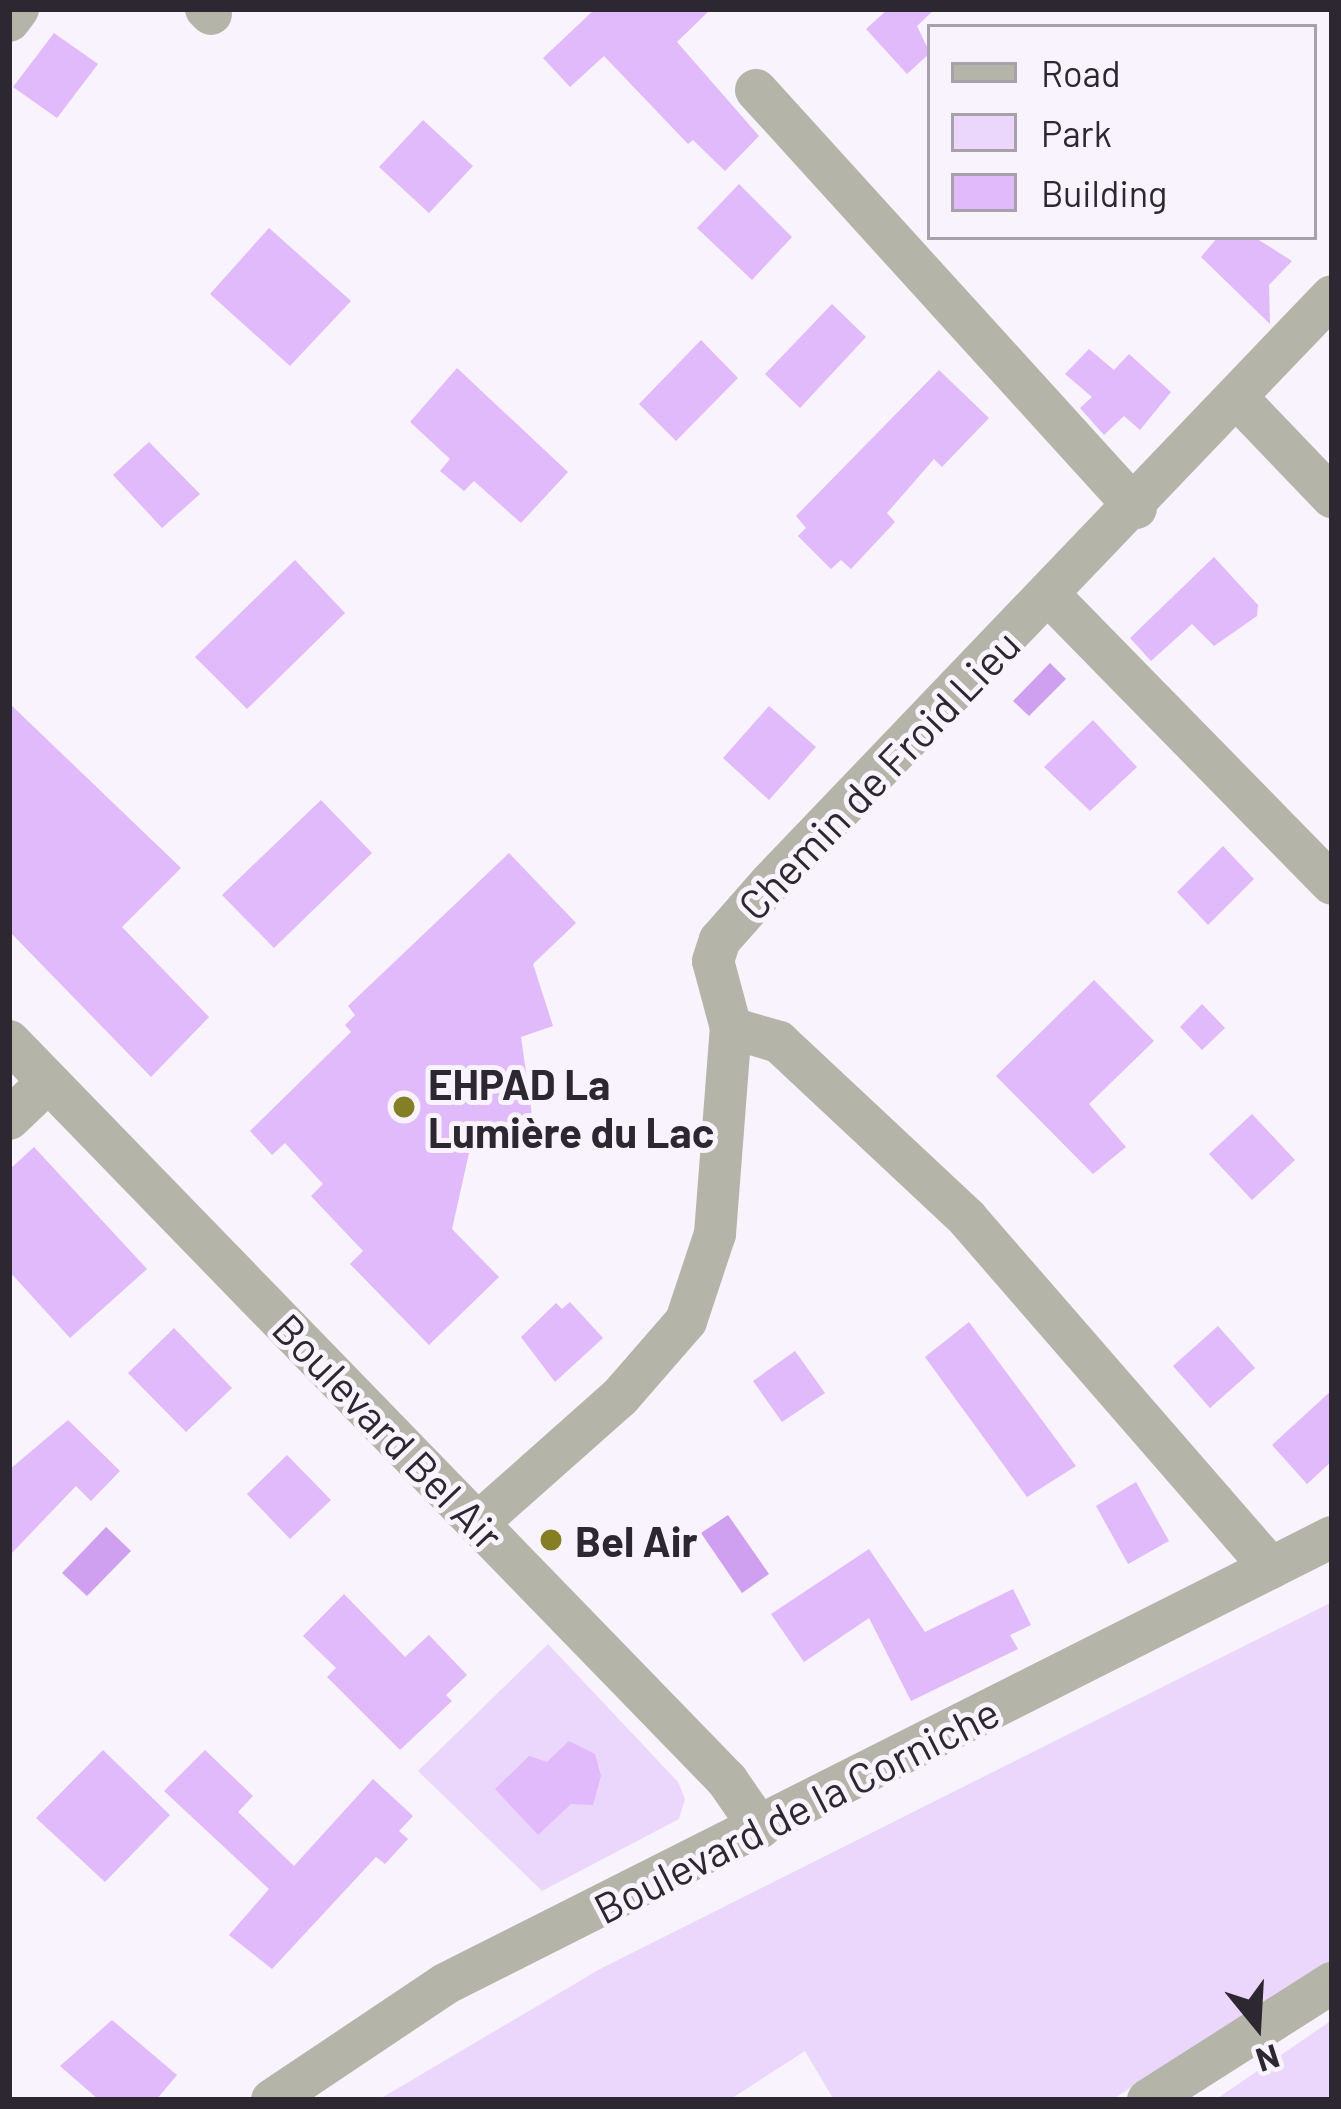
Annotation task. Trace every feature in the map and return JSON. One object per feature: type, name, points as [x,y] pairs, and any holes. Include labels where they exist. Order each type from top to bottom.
[{"type":"street","points":[[9,21],[18,9]]},
{"type":"street","points":[[756,90],[1136,508]]},
{"type":"street","name":"Chemin de Froid Lieu","points":[[479,1522],[620,1396],[686,1321],[716,1234],[731,1028],[713,961],[720,940],[1136,508],[1332,296]]},
{"type":"street","points":[[1238,399],[1332,497]]},
{"type":"street","points":[[1049,595],[1332,884]]},
{"type":"street","points":[[731,1028],[779,1042],[967,1218],[1271,1568]]},
{"type":"street","name":"Boulevard Bel Air","points":[[9,1041],[727,1780],[760,1828]]},
{"type":"street","points":[[9,1118],[48,1082]]},
{"type":"street","name":"Boulevard de la Corniche","points":[[272,2100],[445,1984],[1332,1537]]},
{"type":"street","points":[[1148,2100],[1332,1983]]},
{"type":"green space","points":[[1332,1602],[1332,1963],[1111,2100],[834,2100],[805,2051],[729,2100],[378,2100],[600,1969]]},
{"type":"green space","points":[[548,1644],[678,1782],[685,1799],[679,1819],[542,1891],[418,1771]]},
{"type":"green space","points":[[1332,2020],[1332,2100],[1215,2100]]},
{"type":"shaded area","points":[[1050,663],[1066,679],[1029,716],[1013,701]]},
{"type":"shaded area","points":[[728,1515],[769,1574],[742,1593],[701,1533]]},
{"type":"shaded area","points":[[106,1527],[131,1551],[87,1596],[62,1573]]},
{"type":"building","points":[[595,9],[711,9],[677,42],[759,136],[725,171],[693,140],[688,144],[604,56],[570,87],[543,58]]},
{"type":"building","points":[[888,9],[935,9],[917,26],[927,56],[907,74],[866,29]]},
{"type":"building","points":[[54,33],[98,64],[57,118],[13,87]]},
{"type":"building","points":[[423,120],[473,166],[429,213],[379,167]]},
{"type":"building","points":[[739,184],[792,237],[752,280],[697,228]]},
{"type":"building","points":[[269,228],[351,301],[290,366],[210,294]]},
{"type":"building","points":[[1215,240],[1259,240],[1292,261],[1269,285],[1270,324],[1201,257]]},
{"type":"building","points":[[832,304],[866,337],[800,408],[765,374]]},
{"type":"building","points":[[701,340],[738,378],[676,441],[639,404]]},
{"type":"building","points":[[1089,349],[1114,370],[1129,354],[1171,392],[1140,430],[1124,416],[1104,435],[1080,408],[1092,397],[1065,374]]},
{"type":"building","points":[[457,368],[568,472],[521,523],[474,481],[464,491],[440,471],[450,459],[410,422]]},
{"type":"building","points":[[939,370],[989,418],[942,467],[934,459],[887,513],[895,522],[851,569],[841,560],[831,569],[798,536],[806,528],[796,516]]},
{"type":"building","points":[[149,442],[200,494],[162,528],[113,475]]},
{"type":"building","points":[[1214,557],[1258,605],[1257,616],[1214,646],[1192,624],[1151,661],[1130,638]]},
{"type":"building","points":[[295,560],[345,613],[247,709],[195,657]]},
{"type":"building","points":[[9,703],[181,868],[122,927],[209,1017],[151,1077],[9,931]]},
{"type":"building","points":[[769,706],[816,747],[769,800],[723,758]]},
{"type":"building","points":[[1093,720],[1137,767],[1090,811],[1044,767]]},
{"type":"building","points":[[321,800],[372,853],[274,948],[222,895]]},
{"type":"building","points":[[1223,846],[1254,879],[1208,925],[1177,892]]},
{"type":"building","name":"EHPAD La Lumière du Lac","points":[[509,853],[576,923],[533,964],[553,1026],[521,1037],[535,1136],[473,1135],[452,1229],[499,1277],[429,1345],[350,1264],[363,1251],[311,1196],[323,1184],[285,1143],[272,1155],[250,1131],[351,1032],[345,1025],[355,1015],[348,1006]]},
{"type":"building","points":[[1094,980],[1154,1041],[1089,1104],[1126,1147],[1093,1174],[996,1076]]},
{"type":"building","points":[[1202,1004],[1225,1028],[1202,1050],[1180,1027]]},
{"type":"building","points":[[1252,1114],[1295,1160],[1252,1200],[1209,1154]]},
{"type":"building","points":[[34,1147],[147,1269],[70,1338],[9,1271],[9,1170]]},
{"type":"building","points":[[570,1302],[603,1338],[555,1382],[521,1337],[556,1303],[562,1309]]},
{"type":"building","points":[[969,1322],[1076,1466],[1027,1497],[925,1357]]},
{"type":"building","points":[[1218,1326],[1255,1368],[1210,1408],[1173,1366]]},
{"type":"building","points":[[174,1328],[232,1388],[186,1432],[128,1373]]},
{"type":"building","points":[[795,1351],[825,1393],[782,1422],[753,1381]]},
{"type":"building","points":[[1332,1390],[1332,1461],[1307,1484],[1272,1445]]},
{"type":"building","points":[[68,1420],[120,1471],[91,1501],[76,1486],[9,1556],[9,1470]]},
{"type":"building","points":[[287,1455],[331,1500],[290,1539],[247,1494]]},
{"type":"building","points":[[1136,1482],[1169,1541],[1128,1564],[1096,1506]]},
{"type":"building","points":[[869,1549],[925,1632],[1013,1589],[1031,1625],[1010,1635],[1018,1649],[911,1701],[869,1618],[804,1662],[771,1614]]},
{"type":"building","points":[[344,1594],[405,1657],[429,1635],[467,1675],[446,1695],[452,1701],[400,1750],[327,1677],[336,1668],[303,1636]]},
{"type":"building","points":[[569,1741],[595,1754],[601,1776],[593,1805],[571,1804],[538,1835],[495,1789],[529,1756],[547,1762]]},
{"type":"building","points":[[103,1750],[170,1815],[105,1882],[36,1818]]},
{"type":"building","points":[[205,1750],[253,1796],[238,1812],[294,1866],[373,1779],[413,1816],[399,1831],[408,1839],[385,1864],[376,1857],[272,1969],[229,1935],[269,1889],[164,1791]]},
{"type":"building","points":[[112,2020],[177,2075],[156,2100],[99,2100],[60,2066]]},
{"type":"place","name":"EHPAD La Lumière du Lac","points":[[404,1107]]},
{"type":"place","name":"Bel Air","points":[[551,1540]]}]
